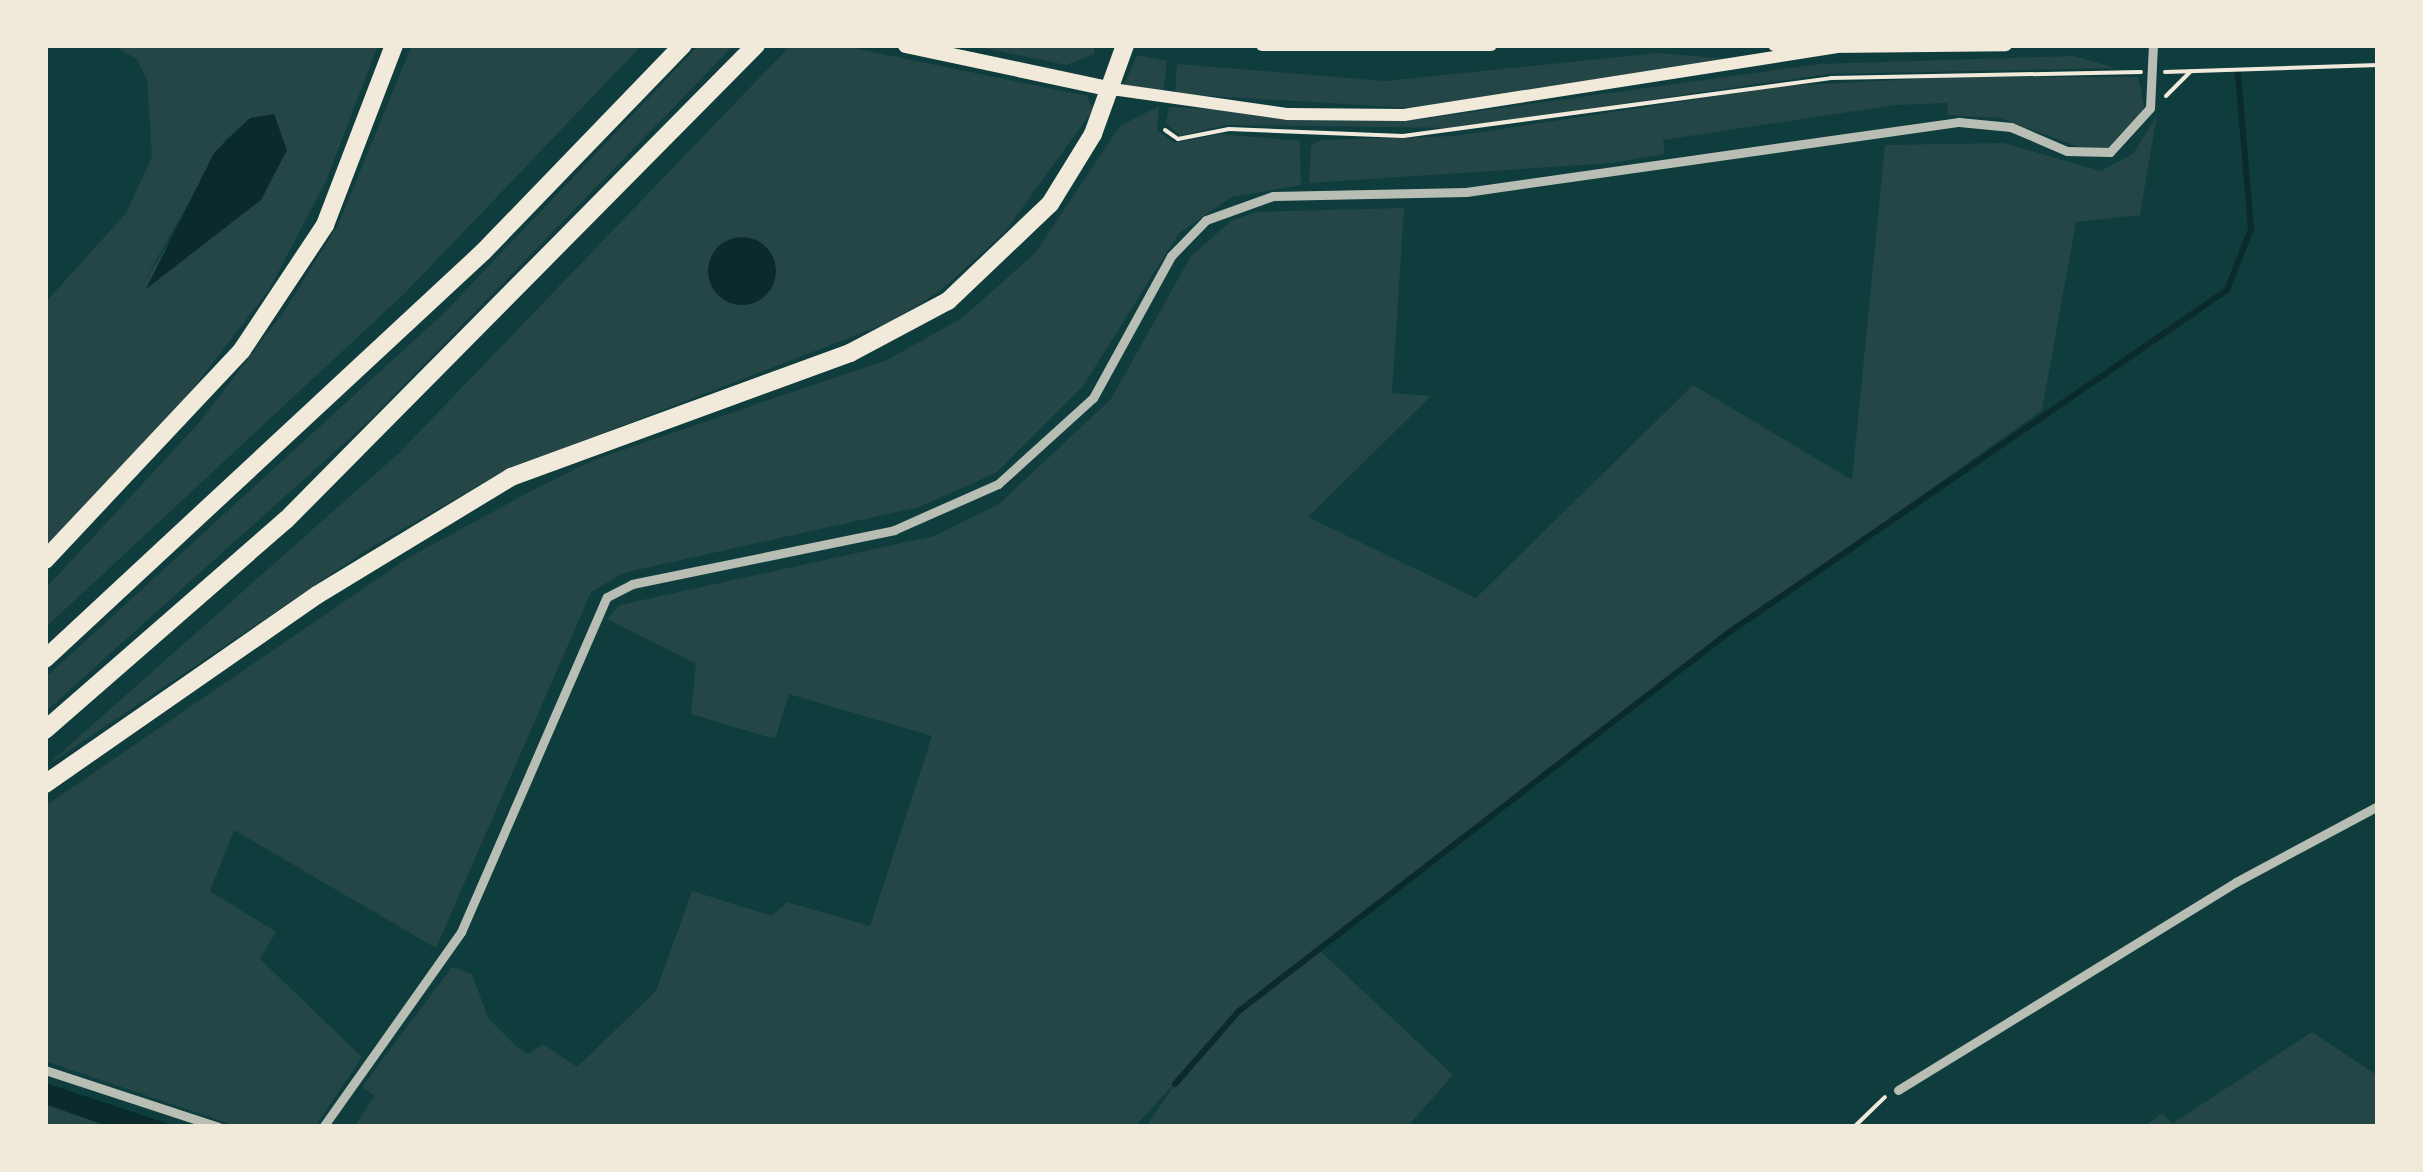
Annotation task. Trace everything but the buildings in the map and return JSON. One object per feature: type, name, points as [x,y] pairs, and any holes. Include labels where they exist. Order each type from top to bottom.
[{"type":"highway","points":[[45,560],[242,350],[325,225],[394,45]]},
{"type":"highway","points":[[45,730],[286,520],[756,45]]},
{"type":"highway","points":[[45,784],[318,595],[510,476],[850,353],[948,301],[1050,204],[1112,90],[1125,45]]},
{"type":"highway","points":[[45,659],[483,252],[681,47]]},
{"type":"main road","points":[[905,45],[1112,90],[1288,114],[1404,114],[1836,47]]},
{"type":"main road","points":[[1262,45],[1491,45]]},
{"type":"main road","points":[[1774,45],[2006,45]]},
{"type":"street","points":[[323,1127],[462,932],[607,597],[632,584],[894,530],[998,484],[1093,398],[1170,256],[1206,220],[1273,196],[1466,192],[1959,122],[2090,155],[2129,140],[2150,108],[2153,45]]},
{"type":"street","points":[[1898,1090],[2378,806]]},
{"type":"street","points":[[45,1070],[218,1127]]},
{"type":"path","points":[[1165,130],[1178,139],[1230,129],[1306,135],[1454,133],[1831,78],[2378,65]]},
{"type":"path","points":[[2150,108],[2190,71]]},
{"type":"path","points":[[1854,1127],[1898,1090]]},
{"type":"shaded area","points":[[112,45],[378,45],[326,181],[269,290],[178,408],[45,549],[45,303],[126,213],[152,157],[147,80],[137,59]],"holes":[[[251,118],[144,281],[225,140]]]},
{"type":"shaded area","points":[[412,45],[642,45],[405,293],[45,628],[45,589],[198,424],[283,313],[338,225]]},
{"type":"shaded area","points":[[699,45],[734,45],[371,419],[45,712],[45,678],[444,313]]},
{"type":"shaded area","points":[[791,45],[838,45],[1087,96],[1093,110],[1004,233],[940,291],[890,322],[502,472],[370,548],[45,767],[400,452]]},
{"type":"shaded area","points":[[968,45],[1093,45],[1095,54],[1066,65]]},
{"type":"shaded area","points":[[1659,53],[1739,60],[1413,108],[1175,94],[1177,64],[1385,81]]},
{"type":"shaded area","points":[[1137,55],[1167,61],[1163,92],[1124,85]]},
{"type":"shaded area","points":[[2074,56],[2115,68],[1827,74],[1456,128],[1225,125],[1180,136],[1166,123],[1169,107],[1414,120],[1819,64]]},
{"type":"shaded area","points":[[1954,77],[2138,77],[2144,106],[2138,125],[2109,148],[2085,149],[2000,118],[1947,115],[1948,103],[1895,105],[1663,140],[1665,154],[1612,163],[1309,183],[1311,146],[1321,140],[1455,136],[1784,86]]},
{"type":"shaded area","points":[[1159,106],[1157,130],[1174,143],[1221,134],[1300,141],[1301,185],[1232,197],[1179,233],[1083,386],[996,473],[919,507],[623,573],[591,592],[436,948],[234,830],[210,891],[276,932],[260,959],[362,1057],[315,1127],[239,1127],[45,1061],[45,806],[408,558],[533,490],[596,459],[887,360],[962,318],[1035,253],[1120,126]]},
{"type":"shaded area","points":[[274,114],[287,150],[261,200],[146,289],[214,153],[250,118]]},
{"type":"shaded area","points":[[2157,115],[2140,215],[2076,222],[2042,410],[1728,633],[1318,949],[1453,1075],[1407,1127],[1146,1127],[1177,1081],[1134,1127],[354,1127],[375,1096],[362,1087],[452,967],[472,974],[488,1018],[515,1045],[528,1054],[543,1044],[577,1067],[656,991],[692,891],[772,916],[787,902],[870,926],[932,736],[789,694],[775,739],[691,714],[696,664],[607,619],[620,605],[934,536],[999,504],[1111,399],[1191,256],[1231,221],[1256,212],[1404,208],[1392,393],[1431,396],[1308,517],[1476,598],[1693,385],[1852,480],[1885,145],[2003,143],[2101,171],[2133,154]]},
{"type":"shaded area","points":[[742,237],[766,247],[776,271],[766,295],[742,305],[718,295],[708,271],[718,247]]},
{"type":"shaded area","points":[[2312,1032],[2378,1076],[2378,1127],[2144,1127],[2162,1113],[2172,1124]]},
{"type":"shaded area","points":[[45,1083],[178,1127],[110,1127],[45,1104]]},
{"type":"shaded area","points":[[45,1104],[110,1127],[45,1127]]},
{"type":"waterway","points":[[1175,1084],[1239,1011],[1728,633],[2227,290],[2251,229],[2238,74]]}]
